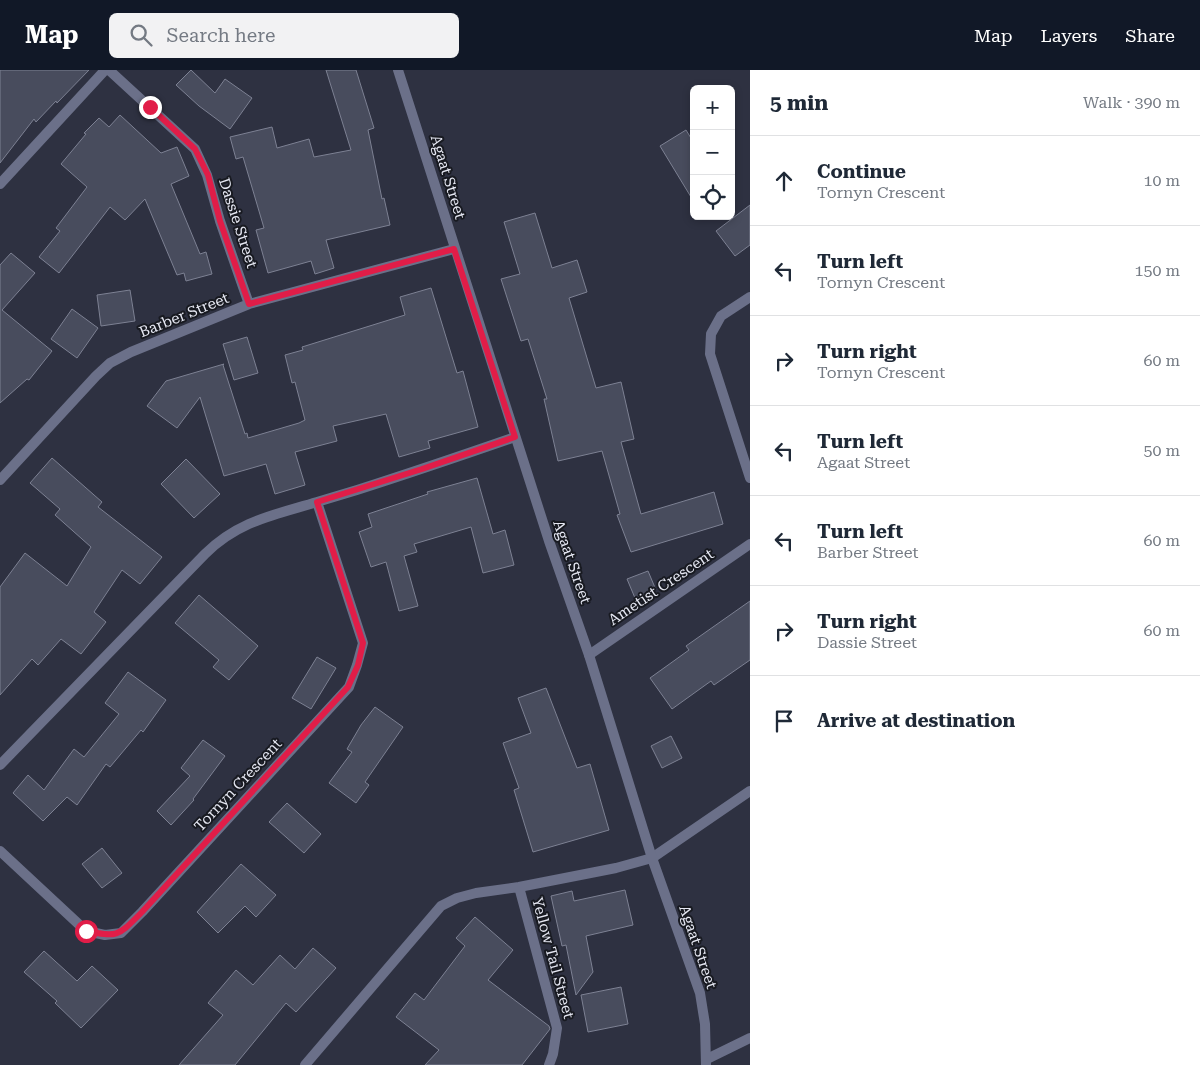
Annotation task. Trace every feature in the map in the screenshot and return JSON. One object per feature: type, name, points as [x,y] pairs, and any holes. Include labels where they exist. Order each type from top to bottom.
[{"type":"street","points":[[0,184],[105,70]]},
{"type":"street","name":"Dassie Street","points":[[109,70],[195,149],[208,175],[220,221],[249,304]]},
{"type":"street","name":"Agaat Street","points":[[398,70],[515,437],[589,655],[652,858],[700,993],[705,1024],[706,1062]]},
{"type":"street","name":"Barber Street","points":[[0,480],[96,376],[110,363],[131,352],[249,304],[454,249]]},
{"type":"street","points":[[750,297],[721,316],[711,334],[710,354],[750,478]]},
{"type":"street","points":[[0,765],[218,541],[234,530],[273,514],[422,469],[515,437]]},
{"type":"street","name":"Tornyn Crescent","points":[[0,851],[86,931],[105,935],[121,933],[348,687],[358,665],[363,643],[317,502]]},
{"type":"street","name":"Ametist Crescent","points":[[589,655],[750,544]]},
{"type":"street","points":[[305,1065],[441,906],[457,898],[616,868],[652,858],[750,791]]},
{"type":"street","name":"Yellow Tail Street","points":[[519,887],[557,1028],[553,1054],[549,1065]]},
{"type":"street","points":[[706,1062],[750,1038]]},
{"type":"building","points":[[0,70],[89,70],[36,122],[34,119],[0,163]]},
{"type":"building","points":[[191,70],[215,93],[225,79],[252,98],[230,129],[199,106],[176,85]]},
{"type":"building","points":[[326,70],[356,70],[374,128],[368,130],[382,199],[384,198],[390,225],[326,240],[334,268],[315,274],[311,261],[268,273],[256,230],[264,228],[243,157],[236,159],[230,137],[272,127],[277,148],[309,139],[314,157],[351,150]]},
{"type":"building","points":[[120,115],[161,153],[177,147],[189,176],[171,184],[200,254],[206,252],[212,274],[186,281],[184,273],[177,275],[145,199],[125,220],[110,207],[59,273],[39,257],[60,231],[56,228],[87,187],[61,164],[86,134],[84,133],[99,118],[109,127]]},
{"type":"building","points":[[686,130],[690,136],[690,195],[660,146]]},
{"type":"building","points":[[750,205],[750,245],[735,256],[716,231],[730,220],[735,220],[735,216]]},
{"type":"building","points":[[535,213],[552,268],[577,260],[587,292],[569,298],[596,388],[621,382],[634,439],[621,442],[641,514],[714,492],[723,524],[631,552],[617,515],[620,514],[602,451],[558,461],[544,399],[547,399],[528,339],[521,341],[501,279],[520,274],[504,222]]},
{"type":"building","points":[[11,253],[35,273],[2,310],[52,351],[29,380],[27,379],[0,403],[0,265]]},
{"type":"building","points":[[431,288],[457,373],[463,371],[478,427],[428,441],[430,448],[399,457],[386,414],[333,426],[337,441],[295,452],[305,485],[275,494],[266,464],[224,476],[200,397],[177,428],[147,406],[166,381],[224,364],[245,434],[247,433],[248,438],[299,423],[305,420],[295,382],[292,383],[285,355],[303,350],[302,347],[405,315],[400,297]]},
{"type":"building","points":[[130,290],[135,321],[101,326],[97,295]]},
{"type":"building","points":[[72,309],[98,328],[77,358],[51,339]]},
{"type":"building","points":[[247,337],[258,373],[234,380],[223,344]]},
{"type":"building","points":[[52,458],[102,502],[98,507],[162,557],[140,584],[122,570],[94,612],[106,622],[81,654],[61,639],[38,665],[32,659],[0,695],[0,587],[25,553],[67,586],[91,547],[55,515],[60,509],[30,483]]},
{"type":"building","points":[[186,459],[220,494],[194,518],[161,484]]},
{"type":"building","points":[[477,478],[493,534],[505,530],[514,565],[483,573],[471,527],[414,544],[417,552],[404,556],[418,606],[399,611],[386,562],[371,567],[359,532],[372,527],[368,514],[428,494],[427,492]]},
{"type":"building","points":[[648,571],[656,590],[635,598],[627,579]]},
{"type":"building","points":[[199,595],[258,646],[229,680],[213,667],[219,660],[175,623]]},
{"type":"building","points":[[750,601],[750,660],[714,685],[711,681],[672,709],[650,678],[689,650],[686,646]]},
{"type":"building","points":[[317,657],[336,668],[311,709],[292,698]]},
{"type":"building","points":[[128,672],[166,700],[143,732],[141,730],[110,767],[106,764],[77,805],[67,797],[43,821],[13,793],[28,775],[44,790],[74,749],[84,757],[119,714],[105,703]]},
{"type":"building","points":[[546,688],[577,768],[590,764],[609,830],[533,852],[514,790],[519,788],[503,743],[531,733],[518,698]]},
{"type":"building","points":[[375,707],[403,727],[365,782],[369,785],[356,803],[329,783],[352,752],[347,749],[361,725]]},
{"type":"building","points":[[671,736],[682,758],[662,768],[651,746]]},
{"type":"building","points":[[203,740],[225,756],[194,800],[171,825],[157,811],[190,776],[181,768]]},
{"type":"building","points":[[287,803],[321,834],[304,853],[269,822]]},
{"type":"building","points":[[102,848],[122,873],[102,888],[82,864]]},
{"type":"building","points":[[241,864],[276,895],[256,917],[245,906],[218,933],[197,912]]},
{"type":"building","points":[[625,890],[633,925],[586,936],[593,972],[576,995],[566,945],[562,946],[551,896],[572,891],[574,901]]},
{"type":"building","points":[[475,917],[513,950],[488,980],[549,1026],[550,1029],[522,1065],[425,1065],[439,1050],[396,1017],[415,993],[424,1000],[465,946],[456,938]]},
{"type":"building","points":[[313,948],[336,968],[296,1012],[286,1003],[235,1065],[179,1065],[223,1015],[208,1003],[236,970],[253,985],[280,955],[295,969]]},
{"type":"building","points":[[44,951],[77,981],[92,966],[118,990],[81,1028],[55,1003],[57,1001],[24,972]]},
{"type":"building","points":[[621,987],[628,1024],[588,1032],[581,995]]},
{"type":"route","points":[[86,931],[105,935],[121,933],[348,687],[358,665],[363,643],[317,502],[515,437],[454,249],[249,304],[220,221],[208,175],[195,149],[150,107]]}]
